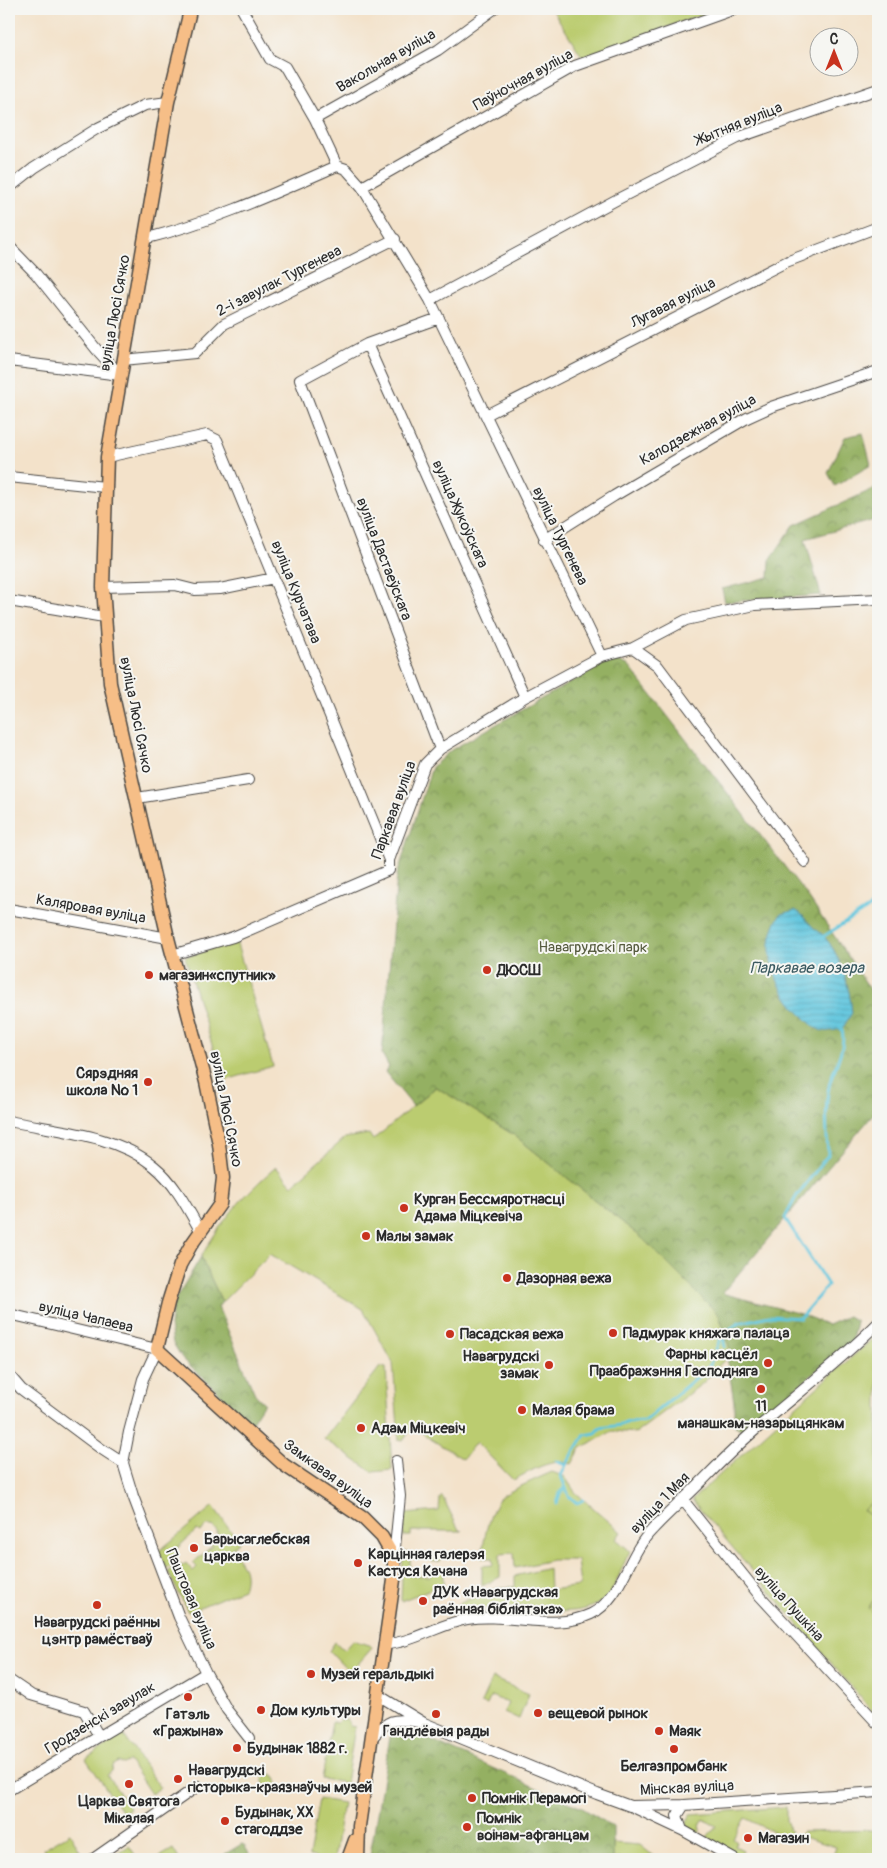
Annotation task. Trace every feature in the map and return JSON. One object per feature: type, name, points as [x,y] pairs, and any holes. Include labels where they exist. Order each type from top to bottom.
[{"type":"main road","name":"вуліца Люсі Сячко","points":[[156,1349],[180,1265],[191,1245],[220,1204],[223,1178],[219,1144],[206,1082],[172,955],[110,683],[103,587],[105,487],[107,457],[120,375],[168,102],[192,11]]},
{"type":"main road","name":"Замкавая вуліца","points":[[156,1349],[284,1465],[363,1518],[382,1538],[394,1558]]},
{"type":"main road","points":[[358,1859],[359,1826],[394,1580],[394,1558]]},
{"type":"main road","points":[[348,1859],[359,1826]]},
{"type":"street","points":[[144,239],[182,230],[223,215],[336,166],[315,119],[285,67],[270,59],[242,9]]},
{"type":"street","name":"Вакольная вуліца","points":[[315,119],[438,50],[494,9]]},
{"type":"street","name":"Паўночная вуліца","points":[[362,187],[575,66],[735,9]]},
{"type":"street","name":"Жытняя вуліца","points":[[430,300],[616,200],[737,138],[878,89]]},
{"type":"street","points":[[9,188],[34,168],[98,128],[145,105],[168,102]]},
{"type":"street","name":"вуліца Тургенева","points":[[336,166],[346,169],[362,187],[430,300],[544,540],[602,656]]},
{"type":"street","name":"Лугавая вуліца","points":[[486,415],[786,262],[878,227]]},
{"type":"street","name":"2-і завулак Тургенева","points":[[123,360],[194,353],[224,324],[395,239]]},
{"type":"street","points":[[9,246],[36,274],[97,350],[120,375]]},
{"type":"street","points":[[367,344],[439,318]]},
{"type":"street","name":"вуліца Дастаеўскага","points":[[367,344],[300,380],[440,749]]},
{"type":"street","name":"вуліца Жукоўскага","points":[[367,344],[525,697]]},
{"type":"street","points":[[9,361],[120,375]]},
{"type":"street","name":"Калодзежная вуліца","points":[[544,540],[622,491],[747,418],[878,370]]},
{"type":"street","name":"вуліца Курчатава","points":[[107,457],[207,435],[217,440],[390,860]]},
{"type":"street","points":[[9,477],[105,487]]},
{"type":"street","points":[[103,587],[175,585],[195,590],[220,589],[274,578]]},
{"type":"street","points":[[602,656],[633,648],[686,620],[755,605],[878,599]]},
{"type":"street","points":[[9,601],[104,617]]},
{"type":"street","points":[[633,648],[658,666],[806,862]]},
{"type":"street","name":"Паркавая вуліца","points":[[172,955],[233,937],[389,870],[390,860],[425,764],[440,749],[525,697],[602,656]]},
{"type":"street","points":[[137,798],[248,780]]},
{"type":"street","name":"Каляровая вуліца","points":[[9,909],[168,938]]},
{"type":"street","points":[[9,1121],[93,1138],[116,1145],[138,1155],[156,1167],[178,1194],[201,1232]]},
{"type":"street","name":"вуліца Чапаева","points":[[9,1314],[156,1349]]},
{"type":"street","name":"вуліца 1 Мая","points":[[385,1644],[396,1644],[449,1623],[486,1616],[558,1621],[590,1614],[604,1606],[612,1597],[643,1539],[761,1425],[817,1380],[878,1323]]},
{"type":"street","name":"Паштовая вуліца","points":[[156,1349],[143,1379],[123,1462],[133,1496],[178,1616],[206,1673],[227,1710],[249,1738]]},
{"type":"street","points":[[9,1375],[21,1389],[100,1448],[123,1462]]},
{"type":"street","points":[[394,1558],[400,1496],[396,1461]]},
{"type":"street","name":"вуліца Пушкіна","points":[[683,1500],[760,1596],[878,1724]]},
{"type":"street","name":"Гродзенскі завулак","points":[[9,1790],[206,1673]]},
{"type":"street","points":[[9,1680],[31,1695],[84,1711],[99,1736]]},
{"type":"street","name":"Мінская вуліца","points":[[378,1695],[424,1723],[630,1806],[684,1805],[878,1792]]},
{"type":"street","name":"Мінская вуліца","points":[[372,1738],[389,1721],[424,1723]]},
{"type":"street","points":[[93,1859],[198,1786]]},
{"type":"street","points":[[682,1830],[677,1816],[684,1805]]},
{"type":"street","points":[[630,1806],[682,1830],[734,1859]]},
{"type":"green space","points":[[552,9],[718,9],[583,58]]},
{"type":"green space","points":[[863,433],[871,465],[835,486],[828,473],[845,437]]},
{"type":"green space","points":[[878,487],[878,519],[805,539],[821,595],[725,602],[722,589],[769,577],[770,560],[794,525]]},
{"type":"green space","name":"Навагрудскі парк","points":[[610,660],[628,665],[806,894],[878,1001],[878,1109],[723,1292],[801,1314],[828,1325],[848,1316],[856,1321],[852,1341],[745,1432],[734,1425],[734,1402],[727,1357],[730,1349],[719,1315],[642,1238],[514,1135],[436,1087],[413,1106],[385,1072],[389,1067],[382,1054],[397,875],[432,767],[451,750]]},
{"type":"green space","points":[[236,941],[273,1066],[223,1081],[185,957]]},
{"type":"green space","points":[[436,1087],[514,1135],[642,1238],[720,1315],[730,1349],[727,1357],[703,1383],[636,1433],[613,1431],[581,1448],[572,1464],[557,1462],[549,1464],[534,1469],[513,1480],[476,1442],[463,1459],[426,1436],[414,1425],[403,1441],[399,1440],[393,1363],[363,1309],[270,1254],[222,1302],[201,1257],[217,1231],[234,1209],[276,1167],[292,1185],[345,1138],[369,1134],[373,1140]]},
{"type":"green space","points":[[201,1257],[222,1302],[218,1307],[255,1394],[264,1403],[251,1423],[182,1358],[173,1343],[170,1326],[173,1303]]},
{"type":"green space","points":[[878,1334],[878,1497],[863,1510],[878,1522],[878,1594],[868,1608],[878,1618],[878,1718],[692,1500]]},
{"type":"green space","points":[[380,1367],[386,1368],[392,1470],[373,1472],[324,1439]]},
{"type":"green space","points":[[552,1472],[565,1477],[575,1492],[621,1532],[616,1539],[630,1551],[611,1592],[598,1604],[575,1611],[508,1607],[486,1608],[457,1613],[455,1608],[457,1604],[501,1587],[515,1587],[515,1576],[549,1568],[550,1590],[580,1586],[577,1560],[552,1560],[515,1568],[514,1553],[500,1554],[500,1577],[482,1586],[482,1566],[493,1565],[492,1558],[482,1558],[487,1527],[496,1503],[509,1492]]},
{"type":"green space","points":[[442,1496],[459,1530],[462,1531],[411,1531],[411,1536],[403,1536],[405,1514],[439,1511],[440,1498]]},
{"type":"green space","points":[[878,1497],[878,1522],[863,1510]]},
{"type":"green space","points":[[213,1506],[239,1542],[231,1549],[245,1572],[245,1583],[243,1589],[188,1612],[168,1572],[179,1563],[182,1566],[186,1563],[193,1571],[197,1567],[193,1563],[212,1546],[210,1543],[217,1537],[217,1531],[212,1526],[207,1526],[200,1532],[197,1530],[175,1550],[178,1554],[174,1558],[177,1561],[167,1569],[158,1552]]},
{"type":"green space","points":[[403,1552],[410,1552],[410,1576],[430,1576],[431,1569],[443,1568],[443,1584],[401,1601]]},
{"type":"green space","points":[[429,1554],[443,1554],[443,1558],[440,1561],[433,1562],[429,1559]]},
{"type":"green space","points":[[878,1594],[878,1618],[868,1608]]},
{"type":"green space","points":[[353,1640],[372,1648],[350,1673],[329,1651],[335,1642],[344,1650]]},
{"type":"green space","points":[[492,1678],[529,1694],[519,1719],[504,1712],[508,1703],[491,1696],[487,1705],[481,1703]]},
{"type":"green space","points":[[341,1719],[347,1719],[350,1726],[355,1727],[346,1783],[322,1779],[332,1722],[337,1723]]},
{"type":"green space","points":[[403,1728],[584,1809],[613,1827],[613,1859],[372,1859],[370,1855],[390,1737]]},
{"type":"green space","points":[[123,1734],[160,1788],[151,1794],[129,1761],[123,1764],[118,1762],[107,1775],[130,1808],[123,1813],[86,1759]]},
{"type":"green space","points":[[267,1774],[273,1774],[277,1781],[273,1788],[267,1788],[263,1784],[263,1778]]},
{"type":"green space","points":[[319,1799],[343,1803],[334,1859],[316,1859],[316,1857],[309,1856]]},
{"type":"green space","points":[[786,1807],[786,1820],[791,1833],[788,1839],[745,1818],[733,1839],[737,1842],[735,1846],[743,1850],[740,1857],[707,1837],[716,1826],[703,1819],[700,1824],[701,1830],[699,1833],[687,1825],[691,1814]]},
{"type":"green space","points":[[878,1830],[878,1859],[832,1859],[836,1847],[800,1836],[801,1832]]},
{"type":"green space","points":[[70,1833],[82,1855],[74,1859],[49,1859],[43,1849]]},
{"type":"green space","points":[[613,1843],[640,1845],[657,1859],[613,1859]]},
{"type":"green space","points":[[242,1844],[252,1859],[224,1859],[225,1854]]},
{"type":"green space","points":[[129,1846],[138,1859],[108,1859]]},
{"type":"green space","points":[[173,1849],[179,1859],[156,1859]]},
{"type":"water","name":"Паркавае возера","points":[[795,910],[824,936],[844,972],[852,1013],[842,1029],[825,1031],[815,1027],[794,1007],[778,982],[770,954],[770,941],[774,927],[781,914]]},
{"type":"waterway","points":[[823,939],[824,936],[878,902]]},
{"type":"waterway","points":[[556,1461],[566,1465],[585,1435],[596,1433],[600,1428],[628,1422],[645,1421],[709,1367],[722,1334],[739,1323],[769,1316],[800,1318],[828,1285],[785,1218],[796,1197],[828,1155],[827,1100],[830,1082],[842,1046],[843,1039],[840,1026]]},
{"type":"waterway","points":[[722,1334],[725,1347]]},
{"type":"waterway","points":[[566,1465],[561,1476],[569,1496],[577,1503],[583,1500]]},
{"type":"waterway","points":[[557,1504],[560,1493],[566,1488]]},
{"type":"place","name":"ДЮСШ","points":[[487,970]]},
{"type":"place","name":"магазин«спутник»","points":[[149,975]]},
{"type":"place","name":"Сярэдняя школа № 1","points":[[148,1082]]},
{"type":"place","name":"Курган Бессмяротнасці Адама Міцкевіча","points":[[404,1208]]},
{"type":"place","name":"Малы замак","points":[[366,1236]]},
{"type":"place","name":"Дазорная вежа","points":[[507,1278]]},
{"type":"place","name":"Падмурак княжага палаца","points":[[613,1333]]},
{"type":"place","name":"Пасадская вежа","points":[[450,1334]]},
{"type":"place","name":"Фарны касцёл Праабражэння Гасподняга","points":[[768,1363]]},
{"type":"place","name":"Навагрудскі замак","points":[[549,1365]]},
{"type":"place","name":"11 манашкам-назарыцянкам","points":[[761,1389]]},
{"type":"place","name":"Малая брама","points":[[522,1410]]},
{"type":"place","name":"Адам Міцкевіч","points":[[361,1428]]},
{"type":"place","name":"Барысаглебская царква","points":[[194,1548]]},
{"type":"place","name":"Карцінная галерэя Кастуся Качана","points":[[358,1563]]},
{"type":"place","name":"ДУК «Навагрудская раённая бібліятэка»","points":[[423,1601]]},
{"type":"place","name":"Навагрудскі раённы цэнтр рамёстваў","points":[[97,1605]]},
{"type":"place","name":"Музей геральдыкі","points":[[311,1674]]},
{"type":"place","name":"Гатэль «Гражына»","points":[[188,1697]]},
{"type":"place","name":"Дом культуры","points":[[261,1710]]},
{"type":"place","name":"вещевой рынок","points":[[538,1713]]},
{"type":"place","name":"Гандлёвыя рады","points":[[436,1714]]},
{"type":"place","name":"Маяк","points":[[659,1731]]},
{"type":"place","name":"Будынак 1882 г.","points":[[237,1748]]},
{"type":"place","name":"Белгазпромбанк","points":[[674,1749]]},
{"type":"place","name":"Навагрудскі гісторыка-краязнаўчы музей","points":[[178,1779]]},
{"type":"place","name":"Царква Святога Мікалая","points":[[129,1784]]},
{"type":"place","name":"Помнік Перамогі","points":[[472,1798]]},
{"type":"place","name":"Будынак, XX стагоддзе","points":[[225,1821]]},
{"type":"place","name":"Помнік воінам-афганцам","points":[[467,1827]]},
{"type":"place","name":"Магазин","points":[[748,1838]]}]
